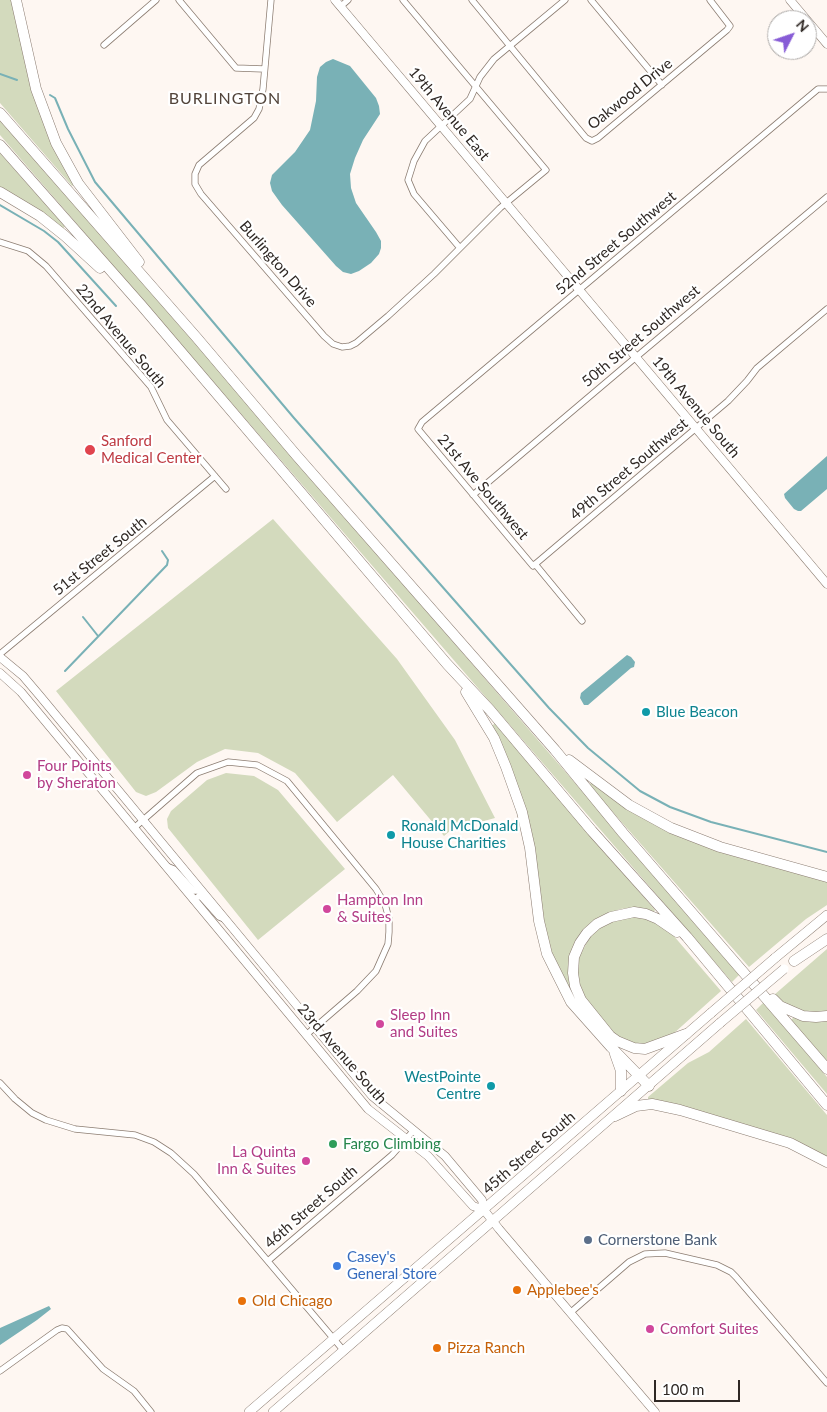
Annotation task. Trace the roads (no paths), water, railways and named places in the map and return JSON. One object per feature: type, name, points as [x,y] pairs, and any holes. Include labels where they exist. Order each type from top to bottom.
[{"type":"highway","points":[[16,0],[40,104],[63,156],[78,183],[93,204],[197,338]]},
{"type":"highway","points":[[0,113],[549,744],[623,833],[827,1069]]},
{"type":"highway","points":[[0,145],[142,306],[447,664],[490,710],[592,831],[699,951],[827,1105]]},
{"type":"highway","points":[[0,192],[28,208],[65,236],[142,306]]},
{"type":"highway","points":[[447,664],[472,700],[494,738],[519,803],[530,848],[539,921],[547,954],[571,1002],[649,1086]]},
{"type":"highway","points":[[549,744],[585,774],[629,805],[671,828],[720,847],[827,877]]},
{"type":"highway","points":[[686,1034],[645,1049],[634,1048],[617,1041],[610,1036],[581,1000],[575,986],[574,957],[580,943],[597,924],[611,917],[634,912],[658,919],[672,928],[699,951]]},
{"type":"highway","points":[[794,961],[827,939]]},
{"type":"highway","points":[[736,964],[780,1006],[803,1016],[816,1018],[827,1016]]},
{"type":"highway","points":[[611,1046],[621,1071],[621,1091]]},
{"type":"highway","points":[[615,1116],[636,1106],[652,1104],[680,1110],[790,1143],[827,1162]]},
{"type":"main road","name":"45th Street South","points":[[249,1412],[686,1034],[827,915]]},
{"type":"main road","name":"45th Street South","points":[[273,1412],[720,1024],[827,934]]},
{"type":"street","points":[[104,45],[156,0]]},
{"type":"street","points":[[179,0],[236,68],[264,69]]},
{"type":"street","name":"Burlington Drive","points":[[271,0],[262,100],[254,118],[199,165],[195,174],[195,184],[201,194],[332,344],[342,347],[356,343],[434,274],[507,203]]},
{"type":"street","points":[[338,3],[348,0]]},
{"type":"street","points":[[403,0],[546,170],[507,203]]},
{"type":"street","points":[[472,0],[510,46]]},
{"type":"street","points":[[460,248],[414,194],[408,180],[414,161],[426,141],[470,99],[480,77],[494,59],[565,0]]},
{"type":"street","points":[[591,0],[662,85]]},
{"type":"street","name":"Oakwood Drive","points":[[510,46],[586,138],[592,141],[727,30],[730,26],[710,0]]},
{"type":"street","points":[[790,0],[827,44]]},
{"type":"street","name":"19th Avenue East","points":[[338,3],[544,246]]},
{"type":"street","name":"52nd Street Southwest","points":[[422,422],[818,89],[827,89]]},
{"type":"street","name":"50th Street Southwest","points":[[473,495],[636,356],[827,198]]},
{"type":"street","name":"22nd Avenue South","points":[[0,242],[28,251],[46,266],[151,387],[167,420],[226,489]]},
{"type":"street","name":"19th Avenue South","points":[[544,246],[827,584]]},
{"type":"street","name":"49th Street Southwest","points":[[534,565],[696,429],[728,401],[757,368],[827,310]]},
{"type":"street","name":"21st Ave Southwest","points":[[422,422],[418,429],[582,621]]},
{"type":"street","name":"51st Street South","points":[[0,656],[215,476]]},
{"type":"street","name":"23rd Avenue South","points":[[0,656],[40,696],[372,1096],[445,1156],[482,1200],[484,1210],[655,1412]]},
{"type":"street","name":"23rd Avenue South","points":[[0,673],[21,692],[368,1109],[428,1156],[473,1206],[484,1210]]},
{"type":"street","points":[[134,828],[198,773],[228,762],[257,765],[287,781],[376,890],[385,904],[389,918],[390,932],[388,944],[376,971],[357,991],[306,1035]]},
{"type":"street","name":"23rd Avenue South","points":[[164,865],[174,869],[194,891],[200,890]]},
{"type":"street","name":"23rd Avenue South","points":[[193,900],[198,896],[202,898],[219,917],[224,919]]},
{"type":"street","points":[[0,1083],[21,1104],[46,1120],[75,1129],[135,1135],[154,1142],[171,1153],[194,1174],[344,1350]]},
{"type":"street","name":"46th Street South","points":[[268,1260],[392,1155],[414,1130]]},
{"type":"street","points":[[570,1313],[629,1262],[645,1254],[665,1253],[717,1265],[731,1272],[736,1277],[827,1383]]},
{"type":"street","points":[[0,1371],[62,1328],[72,1333],[103,1369],[134,1391],[151,1412]]},
{"type":"water","points":[[333,59],[350,66],[376,98],[380,114],[363,140],[350,174],[351,188],[356,203],[381,241],[381,248],[379,254],[371,263],[351,274],[343,272],[336,266],[282,205],[272,191],[270,183],[272,175],[295,152],[310,130],[320,67]]},
{"type":"water","points":[[827,456],[827,489],[801,511],[794,509],[784,494]]},
{"type":"water","points":[[627,655],[635,662],[634,667],[588,705],[584,705],[580,698],[581,693]]},
{"type":"water","points":[[49,1306],[51,1309],[0,1345],[0,1328]]},
{"type":"waterway","points":[[0,74],[17,80]]},
{"type":"waterway","points":[[50,95],[55,98],[68,129],[95,182],[294,418],[549,708],[588,748],[640,791],[670,807],[711,822],[827,852]]},
{"type":"waterway","points":[[0,205],[44,231],[58,242],[116,306]]},
{"type":"waterway","points":[[65,671],[167,565],[168,560],[162,551]]},
{"type":"waterway","points":[[83,617],[98,636]]},
{"type":"place","name":"Sanford Medical Center","points":[[90,450]]},
{"type":"place","name":"Blue Beacon","points":[[646,712]]},
{"type":"place","name":"Four Points by Sheraton","points":[[27,775]]},
{"type":"place","name":"Ronald McDonald House Charities","points":[[391,835]]},
{"type":"place","name":"Hampton Inn & Suites","points":[[327,909]]},
{"type":"place","name":"Sleep Inn and Suites","points":[[380,1024]]},
{"type":"place","name":"WestPointe Centre","points":[[491,1086]]},
{"type":"place","name":"Fargo Climbing","points":[[333,1144]]},
{"type":"place","name":"La Quinta Inn & Suites","points":[[306,1161]]},
{"type":"place","name":"Cornerstone Bank","points":[[588,1240]]},
{"type":"place","name":"Casey's General Store","points":[[337,1266]]},
{"type":"place","name":"Applebee's","points":[[517,1290]]},
{"type":"place","name":"Old Chicago","points":[[242,1301]]},
{"type":"place","name":"Comfort Suites","points":[[650,1329]]},
{"type":"place","name":"Pizza Ranch","points":[[437,1348]]},
{"type":"district","name":"BURLINGTON","points":[[225,99]]}]
